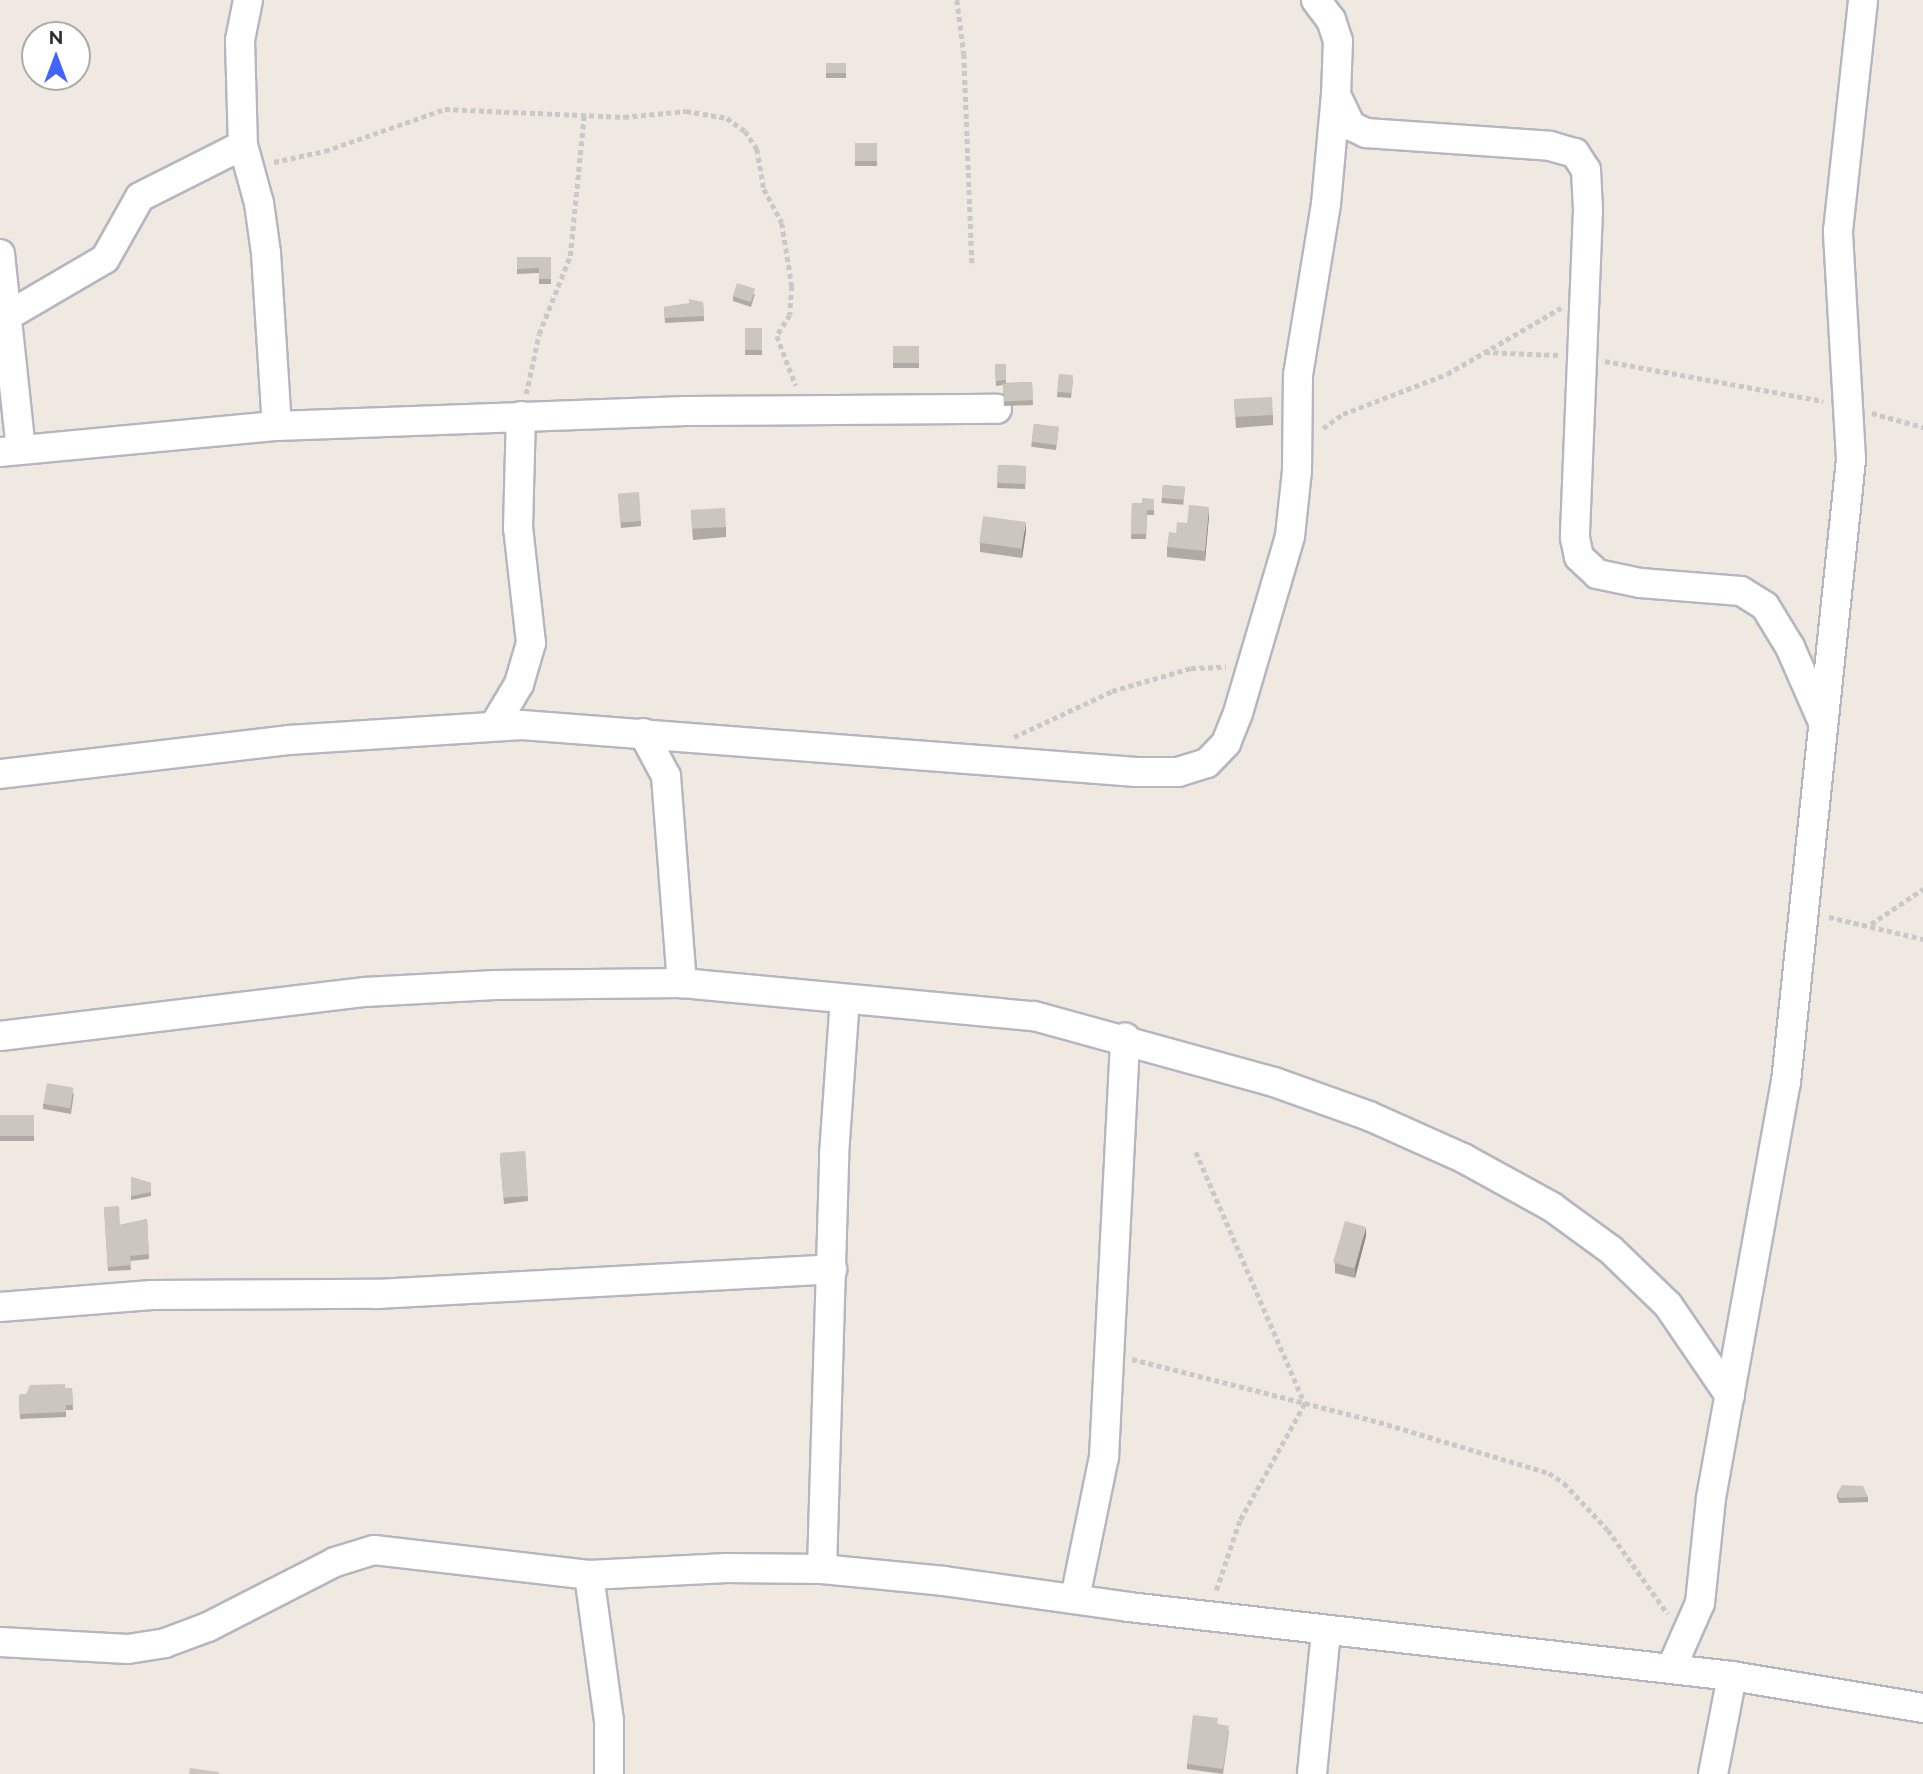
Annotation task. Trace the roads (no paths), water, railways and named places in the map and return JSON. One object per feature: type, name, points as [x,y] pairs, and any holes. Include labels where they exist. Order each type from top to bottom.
[{"type":"street","points":[[248,0],[240,40],[246,156],[266,253],[276,426]]},
{"type":"street","points":[[0,774],[289,740],[544,725],[932,758],[1178,772],[1207,763],[1226,743],[1252,667],[1290,536],[1297,470],[1298,376],[1326,204],[1336,95],[1338,41],[1331,20],[1316,0]]},
{"type":"street","points":[[1671,1669],[1687,1640],[1700,1603],[1711,1498],[1786,1082],[1851,459],[1851,407],[1838,231],[1863,0]]},
{"type":"street","points":[[1336,95],[1351,126],[1366,133],[1550,146],[1575,153],[1586,170],[1586,293],[1575,538],[1579,557],[1597,574],[1640,583],[1731,589],[1765,606],[1790,647],[1823,722]]},
{"type":"street","points":[[9,315],[105,259],[140,197],[246,156]]},
{"type":"street","points":[[0,254],[9,315],[10,451],[276,426],[521,416],[997,409]]},
{"type":"street","points":[[494,726],[519,684],[531,643],[518,528],[521,416]]},
{"type":"street","points":[[643,733],[666,776],[681,983]]},
{"type":"street","points":[[0,1036],[378,991],[681,983],[1034,1016],[1125,1038],[1274,1082],[1369,1116],[1463,1158],[1552,1208],[1611,1250],[1668,1305],[1730,1396]]},
{"type":"street","points":[[822,1569],[834,1155],[845,999]]},
{"type":"street","points":[[1075,1598],[1104,1457],[1125,1038]]},
{"type":"street","points":[[0,1307],[152,1294],[377,1294],[832,1269]]},
{"type":"street","points":[[0,1642],[128,1649],[166,1643],[362,1552],[589,1575],[727,1567],[822,1569],[1075,1598],[1211,1617],[1732,1676],[1923,1708]]},
{"type":"street","points":[[589,1575],[609,1721],[609,1774]]},
{"type":"street","points":[[1312,1774],[1326,1630]]},
{"type":"street","points":[[1713,1774],[1732,1676]]}]
